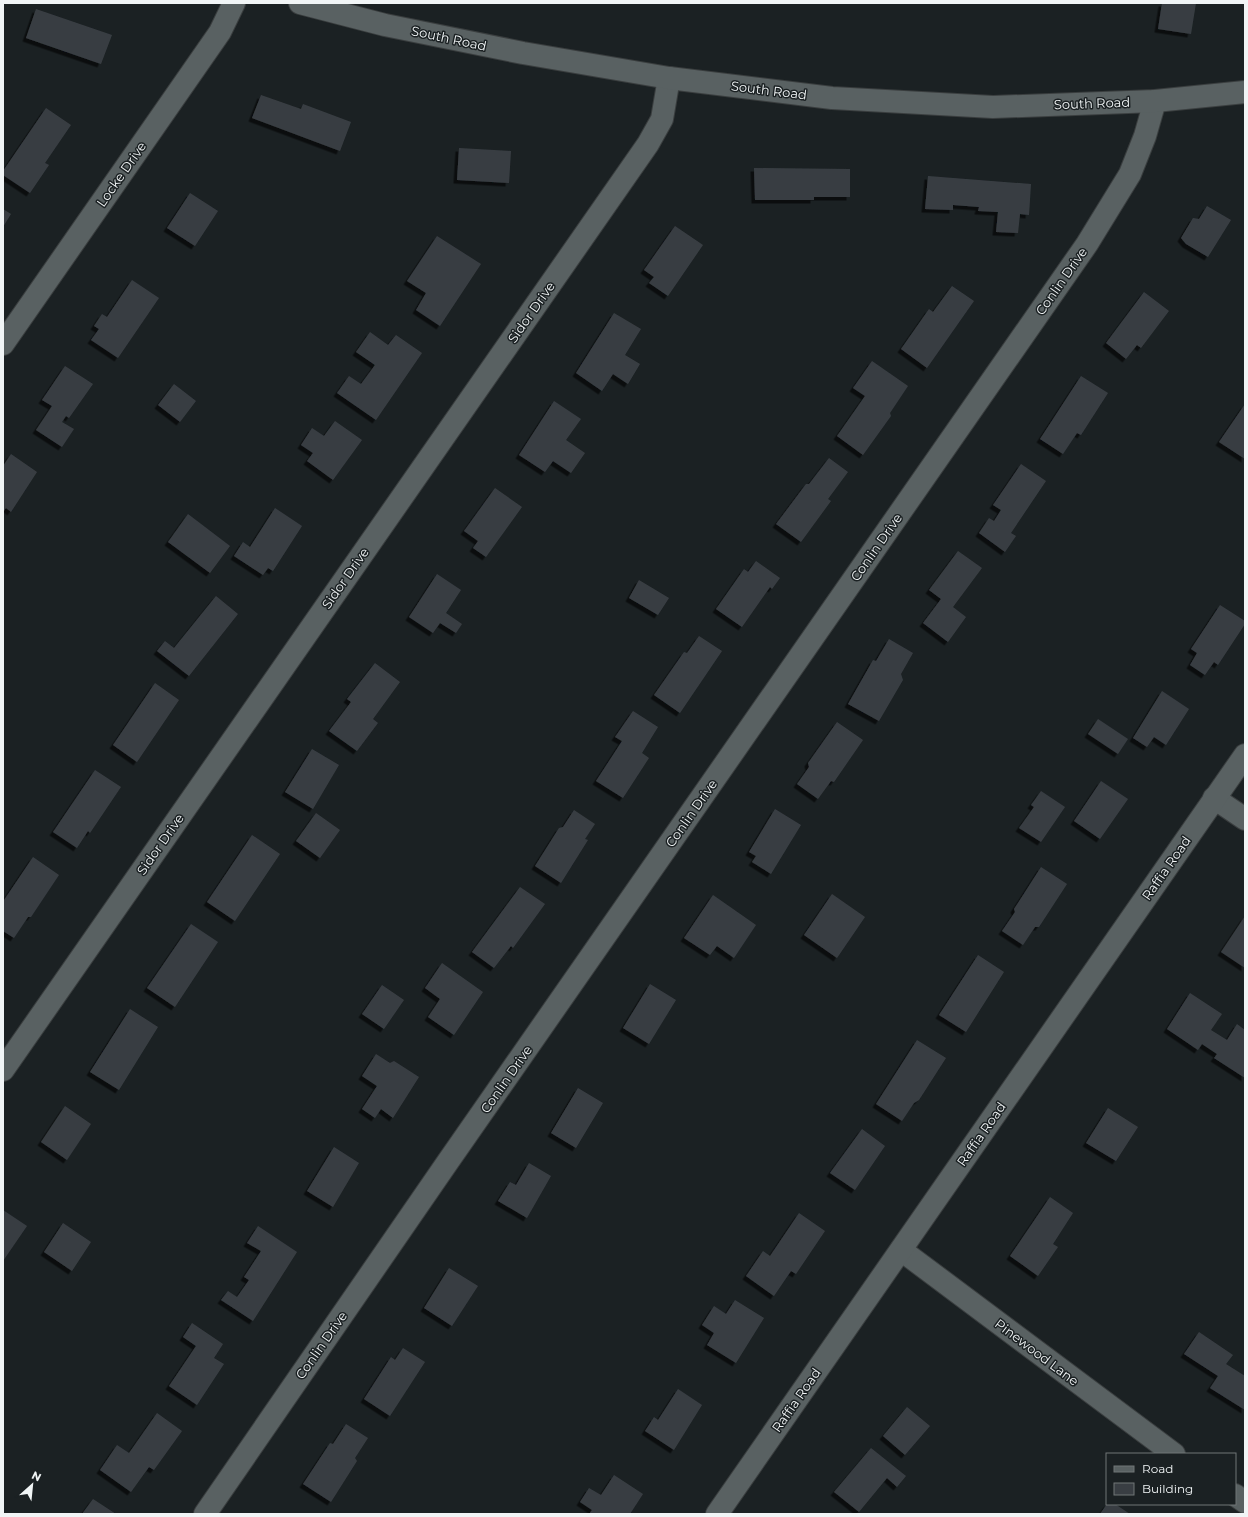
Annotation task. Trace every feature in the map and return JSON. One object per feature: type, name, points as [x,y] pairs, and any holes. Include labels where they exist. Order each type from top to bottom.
[{"type":"street","name":"Locke Drive","points":[[3,344],[220,32],[234,3]]},
{"type":"street","name":"South Road","points":[[300,3],[385,25],[523,53],[669,78],[832,98],[992,107],[1155,101],[1245,92]]},
{"type":"street","name":"Sidor Drive","points":[[3,1070],[648,144],[662,119],[669,78]]},
{"type":"street","name":"Conlin Drive","points":[[205,1514],[447,1163],[1088,244],[1130,174],[1145,136],[1155,101]]},
{"type":"street","name":"Raffia Road","points":[[717,1514],[1245,755]]},
{"type":"street","points":[[1214,798],[1245,819]]},
{"type":"street","name":"Pinewood Lane","points":[[900,1250],[1173,1453]]},
{"type":"street","points":[[1236,1496],[1245,1502]]},
{"type":"building","points":[[1162,3],[1196,3],[1191,34],[1158,29]]},
{"type":"building","points":[[36,9],[112,35],[101,64],[26,38]]},
{"type":"building","points":[[261,95],[301,109],[303,104],[351,122],[340,151],[252,118]]},
{"type":"building","points":[[46,108],[71,125],[45,163],[49,165],[30,193],[3,175],[3,171]]},
{"type":"building","points":[[459,148],[511,151],[509,183],[457,180]]},
{"type":"building","points":[[754,168],[850,169],[850,197],[814,197],[814,200],[755,200]]},
{"type":"building","points":[[928,176],[1031,184],[1029,215],[1020,214],[1018,233],[996,232],[998,212],[978,211],[979,207],[953,205],[953,210],[925,209]]},
{"type":"building","points":[[190,193],[218,211],[195,246],[167,228]]},
{"type":"building","points":[[1207,206],[1231,220],[1208,257],[1186,244],[1181,238],[1193,218],[1199,219]]},
{"type":"building","points":[[3,209],[11,214],[3,227]]},
{"type":"building","points":[[675,226],[703,245],[668,296],[649,283],[654,277],[644,270]]},
{"type":"building","points":[[437,236],[481,264],[440,326],[416,310],[426,293],[407,281]]},
{"type":"building","points":[[132,280],[159,298],[118,358],[91,340],[99,329],[94,326],[102,314],[107,317]]},
{"type":"building","points":[[952,286],[974,301],[927,368],[901,349],[929,309],[933,312]]},
{"type":"building","points":[[1144,292],[1169,311],[1141,348],[1137,345],[1126,359],[1106,343]]},
{"type":"building","points":[[614,313],[641,329],[625,355],[640,364],[628,384],[613,374],[602,391],[576,373]]},
{"type":"building","points":[[370,332],[388,345],[396,335],[422,353],[376,420],[337,393],[349,376],[361,384],[375,365],[356,352]]},
{"type":"building","points":[[872,361],[908,386],[890,413],[891,416],[863,455],[837,436],[865,396],[853,388]]},
{"type":"building","points":[[65,366],[93,384],[69,418],[66,416],[62,422],[74,429],[62,447],[36,430],[52,406],[42,400]]},
{"type":"building","points":[[1081,376],[1108,393],[1081,435],[1077,433],[1063,454],[1040,439]]},
{"type":"building","points":[[174,384],[196,401],[180,422],[158,405]]},
{"type":"building","points":[[554,401],[581,419],[566,440],[585,453],[571,473],[553,461],[545,472],[519,455]]},
{"type":"building","points":[[1245,404],[1245,459],[1219,442]]},
{"type":"building","points":[[335,421],[362,440],[333,480],[307,461],[313,453],[301,445],[312,428],[324,436]]},
{"type":"building","points":[[11,454],[37,472],[11,512],[6,508],[3,512],[3,466]]},
{"type":"building","points":[[829,458],[848,472],[828,499],[831,501],[801,542],[776,524],[806,484],[809,484]]},
{"type":"building","points":[[1021,464],[1046,481],[1011,533],[1016,536],[1005,552],[979,533],[989,518],[994,521],[1001,510],[993,505]]},
{"type":"building","points":[[495,488],[522,507],[486,557],[473,548],[478,541],[464,531]]},
{"type":"building","points":[[275,508],[302,526],[273,571],[268,568],[263,575],[234,556],[243,542],[250,547]]},
{"type":"building","points":[[188,514],[230,546],[210,573],[168,542]]},
{"type":"building","points":[[958,551],[982,568],[953,607],[966,617],[948,642],[923,623],[941,599],[929,590]]},
{"type":"building","points":[[756,561],[780,578],[772,589],[770,587],[742,627],[716,609],[744,569],[748,572]]},
{"type":"building","points":[[437,574],[461,590],[446,613],[462,624],[456,633],[440,623],[433,633],[409,617]]},
{"type":"building","points":[[639,580],[669,598],[658,615],[629,598]]},
{"type":"building","points":[[216,596],[238,614],[189,676],[157,651],[165,641],[174,648]]},
{"type":"building","points":[[1220,605],[1245,621],[1245,624],[1218,665],[1214,662],[1205,675],[1190,665],[1197,653],[1191,649]]},
{"type":"building","points":[[699,636],[722,651],[680,713],[654,695],[684,652],[687,653]]},
{"type":"building","points":[[889,639],[913,653],[901,674],[903,680],[879,721],[848,704],[873,660],[876,661]]},
{"type":"building","points":[[375,663],[400,682],[373,719],[378,723],[357,751],[329,731],[351,702],[347,699]]},
{"type":"building","points":[[155,683],[179,700],[137,762],[113,745]]},
{"type":"building","points":[[1162,691],[1189,709],[1166,745],[1154,737],[1147,747],[1133,738]]},
{"type":"building","points":[[633,711],[658,727],[642,753],[649,758],[623,798],[596,781],[622,741],[615,737]]},
{"type":"building","points":[[1098,719],[1128,739],[1118,754],[1088,734]]},
{"type":"building","points":[[837,722],[863,740],[834,782],[831,781],[818,799],[797,784],[809,767],[808,763]]},
{"type":"building","points":[[312,749],[339,765],[313,809],[285,792]]},
{"type":"building","points":[[95,770],[121,787],[90,833],[88,831],[77,848],[53,832]]},
{"type":"building","points":[[1101,781],[1128,799],[1100,839],[1074,821]]},
{"type":"building","points":[[1041,791],[1065,807],[1041,842],[1019,828],[1034,807],[1031,805]]},
{"type":"building","points":[[775,809],[801,825],[771,874],[752,862],[756,856],[749,852]]},
{"type":"building","points":[[574,810],[595,824],[585,839],[588,840],[561,883],[535,866],[559,828],[563,827]]},
{"type":"building","points":[[316,813],[340,830],[320,858],[296,841]]},
{"type":"building","points":[[252,835],[280,854],[235,921],[207,902]]},
{"type":"building","points":[[33,857],[59,875],[31,917],[28,917],[14,938],[3,931],[3,899],[4,900]]},
{"type":"building","points":[[1041,867],[1067,884],[1039,927],[1035,927],[1023,945],[1002,931],[1015,912],[1014,909]]},
{"type":"building","points":[[520,887],[545,904],[513,948],[511,946],[494,968],[472,952]]},
{"type":"building","points":[[832,894],[865,917],[837,958],[804,935]]},
{"type":"building","points":[[713,895],[756,925],[734,958],[717,946],[710,955],[684,938]]},
{"type":"building","points":[[1245,916],[1245,968],[1221,952]]},
{"type":"building","points":[[191,924],[218,942],[175,1007],[147,988]]},
{"type":"building","points":[[978,955],[1004,972],[966,1032],[939,1015]]},
{"type":"building","points":[[442,963],[483,992],[454,1035],[428,1017],[440,999],[425,988]]},
{"type":"building","points":[[650,984],[676,1000],[649,1044],[623,1028]]},
{"type":"building","points":[[382,985],[404,1000],[384,1029],[362,1014]]},
{"type":"building","points":[[1190,993],[1222,1014],[1211,1030],[1227,1040],[1237,1024],[1245,1030],[1245,1078],[1214,1058],[1217,1054],[1202,1044],[1198,1050],[1167,1029]]},
{"type":"building","points":[[130,1009],[158,1027],[119,1090],[90,1072]]},
{"type":"building","points":[[917,1040],[946,1058],[919,1100],[914,1103],[902,1121],[876,1104]]},
{"type":"building","points":[[376,1054],[390,1063],[394,1061],[419,1077],[393,1118],[381,1109],[375,1118],[362,1109],[377,1086],[362,1076]]},
{"type":"building","points":[[578,1088],[603,1103],[576,1148],[551,1133]]},
{"type":"building","points":[[65,1106],[91,1124],[67,1160],[41,1142]]},
{"type":"building","points":[[1108,1108],[1138,1127],[1116,1161],[1086,1143]]},
{"type":"building","points":[[862,1129],[885,1146],[855,1190],[830,1173]]},
{"type":"building","points":[[334,1147],[359,1163],[333,1207],[307,1191]]},
{"type":"building","points":[[529,1163],[551,1176],[527,1218],[498,1201],[510,1182],[516,1185]]},
{"type":"building","points":[[1050,1197],[1073,1213],[1053,1244],[1058,1247],[1038,1276],[1010,1256]]},
{"type":"building","points":[[3,1210],[27,1226],[3,1261]]},
{"type":"building","points":[[799,1213],[825,1231],[796,1274],[791,1271],[774,1296],[746,1276],[763,1251],[770,1256]]},
{"type":"building","points":[[63,1223],[91,1242],[72,1271],[44,1252]]},
{"type":"building","points":[[258,1226],[297,1252],[253,1321],[221,1300],[228,1291],[237,1297],[249,1280],[244,1277],[261,1251],[247,1243]]},
{"type":"building","points":[[449,1268],[478,1286],[452,1326],[424,1308]]},
{"type":"building","points":[[735,1300],[764,1318],[736,1363],[707,1345],[714,1333],[702,1325],[714,1306],[726,1314]]},
{"type":"building","points":[[192,1323],[223,1344],[214,1358],[224,1364],[197,1405],[169,1386],[196,1346],[183,1337]]},
{"type":"building","points":[[1199,1332],[1233,1355],[1226,1364],[1245,1376],[1245,1410],[1210,1388],[1218,1376],[1184,1354]]},
{"type":"building","points":[[403,1348],[425,1362],[390,1416],[364,1399],[391,1357],[395,1360]]},
{"type":"building","points":[[678,1389],[702,1405],[674,1450],[645,1431],[654,1417],[658,1420]]},
{"type":"building","points":[[907,1407],[930,1426],[905,1455],[883,1436]]},
{"type":"building","points":[[157,1413],[182,1431],[154,1470],[149,1467],[131,1492],[100,1470],[117,1445],[129,1453]]},
{"type":"building","points":[[346,1424],[368,1438],[355,1458],[357,1461],[331,1502],[303,1484],[330,1443],[333,1444]]},
{"type":"building","points":[[871,1448],[906,1476],[897,1487],[887,1478],[859,1512],[834,1492]]},
{"type":"building","points":[[614,1475],[643,1494],[630,1514],[589,1514],[592,1510],[580,1502],[589,1488],[601,1495]]},
{"type":"building","points":[[93,1499],[116,1514],[82,1514]]},
{"type":"building","points":[[1106,1505],[1116,1505],[1130,1514],[1100,1514]]}]
